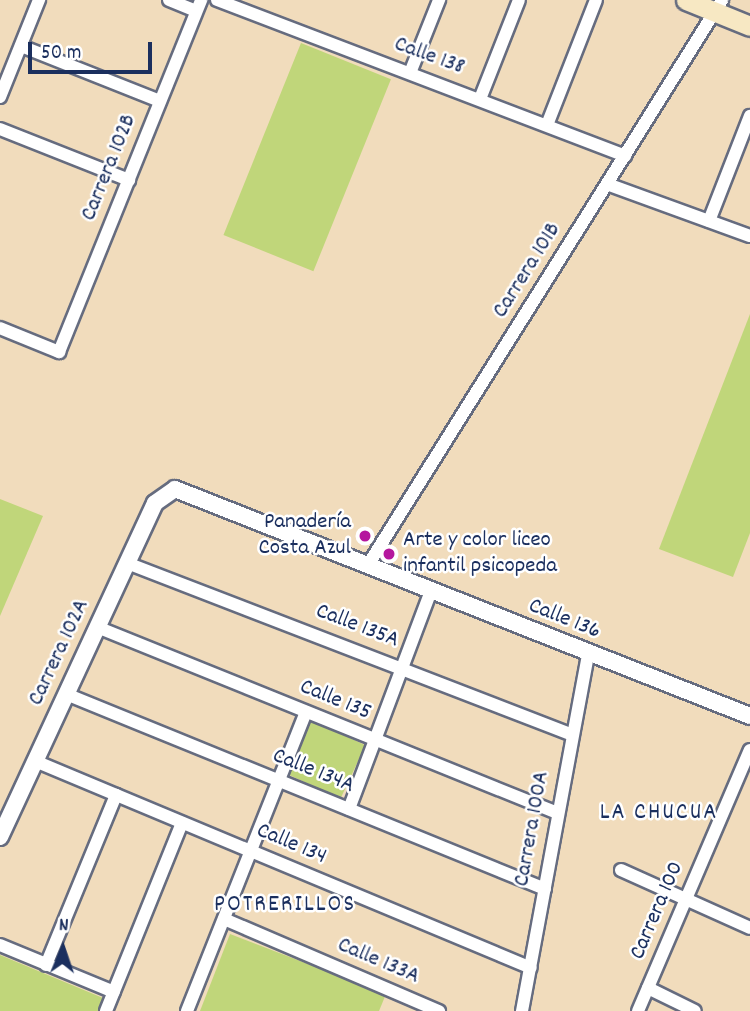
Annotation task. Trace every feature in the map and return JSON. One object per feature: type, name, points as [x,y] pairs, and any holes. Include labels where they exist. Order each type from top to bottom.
[{"type":"main road","points":[[686,0],[719,6],[750,26]]},
{"type":"street","points":[[0,97],[39,0]]},
{"type":"street","points":[[169,0],[199,6]]},
{"type":"street","name":"Calle 138","points":[[217,0],[625,156]]},
{"type":"street","points":[[410,73],[439,0]]},
{"type":"street","points":[[480,99],[519,0]]},
{"type":"street","points":[[548,125],[596,0]]},
{"type":"street","name":"Carrera 102B","points":[[0,328],[59,352],[199,6]]},
{"type":"street","name":"Carrera 101B","points":[[368,565],[719,6]]},
{"type":"street","points":[[21,46],[160,101]]},
{"type":"street","points":[[709,221],[750,116]]},
{"type":"street","points":[[0,129],[129,180]]},
{"type":"street","points":[[607,184],[750,236]]},
{"type":"street","name":"Calle 136","points":[[167,491],[184,490],[588,655],[750,716]]},
{"type":"street","name":"Carrera 102A","points":[[0,837],[155,503],[167,491]]},
{"type":"street","name":"Calle 135A","points":[[127,563],[403,667],[571,734]]},
{"type":"street","points":[[349,809],[432,591]]},
{"type":"street","name":"Calle 135","points":[[97,628],[558,813]]},
{"type":"street","name":"Carrera 100A","points":[[522,1011],[571,734],[588,655]]},
{"type":"street","name":"Calle 134A","points":[[66,694],[545,889]]},
{"type":"street","points":[[187,1011],[306,712]]},
{"type":"street","name":"Carrera 100","points":[[638,1011],[750,750]]},
{"type":"street","name":"Calle 134","points":[[35,761],[531,968]]},
{"type":"street","points":[[46,965],[116,795]]},
{"type":"street","points":[[106,1011],[183,822]]},
{"type":"street","points":[[621,870],[750,928]]},
{"type":"street","name":"Calle 133A","points":[[224,919],[439,1011]]},
{"type":"street","points":[[0,945],[114,992]]},
{"type":"street","points":[[648,988],[695,1011]]},
{"type":"green space","points":[[301,43],[391,79],[313,271],[223,235]]},
{"type":"green space","points":[[750,314],[750,533],[733,577],[659,549]]},
{"type":"green space","points":[[0,499],[43,516],[0,616]]},
{"type":"green space","points":[[311,720],[365,745],[340,799],[286,773]]},
{"type":"green space","points":[[230,934],[386,994],[379,1011],[200,1011]]},
{"type":"green space","points":[[0,955],[103,998],[98,1011],[0,1011]]},
{"type":"place","name":"Panadería Costa Azul","points":[[365,536]]},
{"type":"place","name":"Arte y color liceo infantil psicopeda","points":[[389,554]]},
{"type":"district","name":"LA CHUCUA","points":[[659,814]]},
{"type":"district","name":"POTRERILLOS","points":[[285,906]]}]
